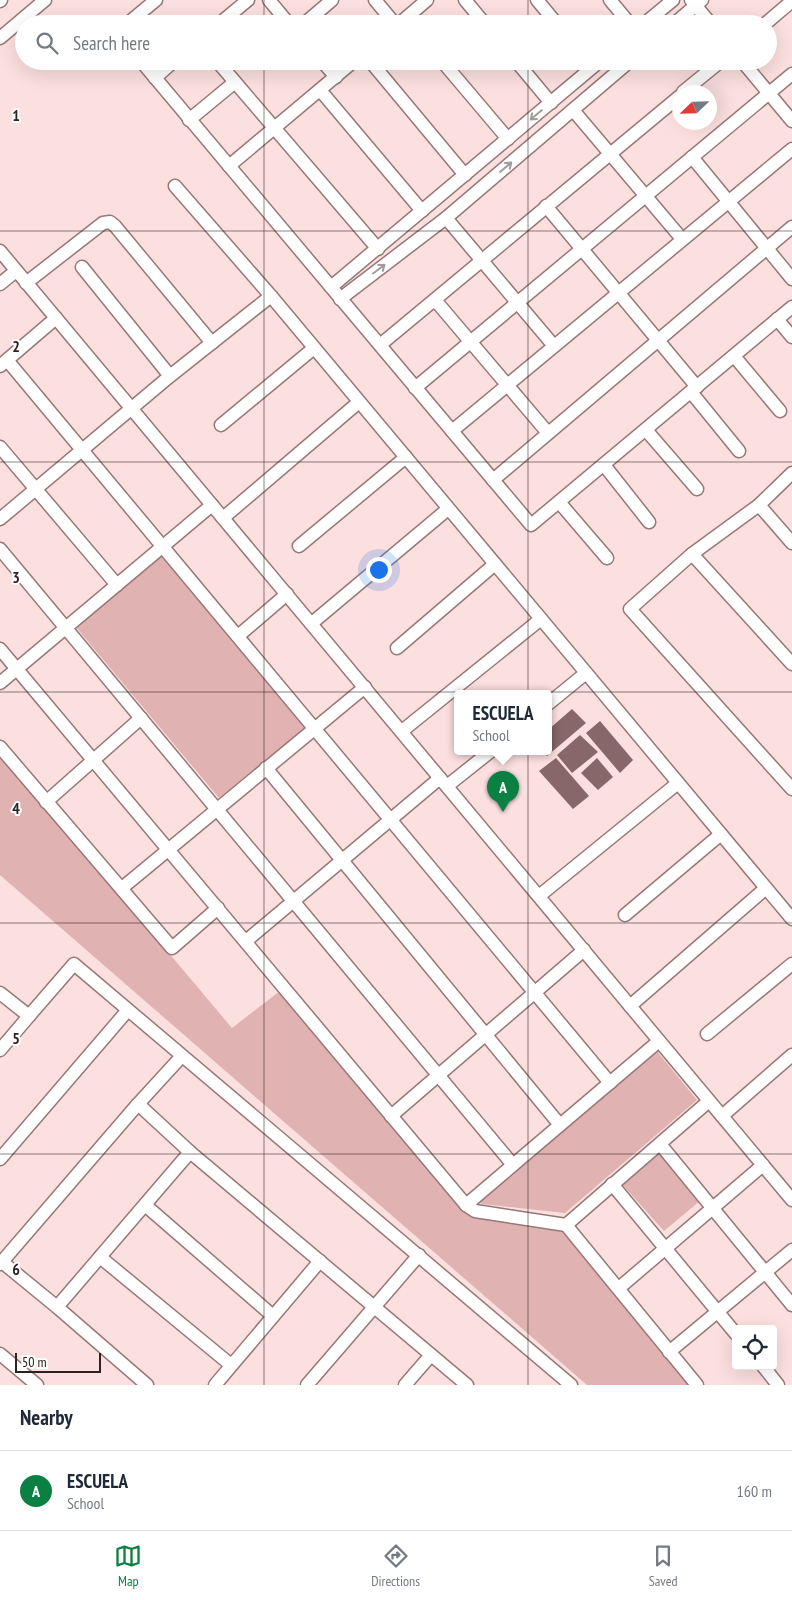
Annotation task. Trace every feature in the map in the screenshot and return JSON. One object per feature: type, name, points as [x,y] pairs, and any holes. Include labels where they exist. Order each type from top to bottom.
[{"type":"street","points":[[27,15],[45,0]]},
{"type":"street","points":[[138,15],[156,0]]},
{"type":"street","points":[[230,15],[248,0]]},
{"type":"street","points":[[269,0],[282,15]]},
{"type":"street","points":[[314,15],[332,0]]},
{"type":"street","points":[[375,0],[393,15]]},
{"type":"street","points":[[410,15],[427,0]]},
{"type":"street","points":[[465,0],[478,15]]},
{"type":"street","points":[[537,0],[550,15]]},
{"type":"street","points":[[610,0],[622,15]]},
{"type":"street","points":[[655,15],[673,0]]},
{"type":"street","points":[[776,15],[792,1]]},
{"type":"street","points":[[683,15],[696,2],[705,15]]},
{"type":"street","points":[[2,36],[15,25]]},
{"type":"street","points":[[2,36],[15,34]]},
{"type":"street","points":[[148,70],[531,525],[792,307]]},
{"type":"street","points":[[154,78],[163,70]]},
{"type":"street","points":[[225,70],[378,249]]},
{"type":"street","points":[[330,70],[336,77]]},
{"type":"street","points":[[229,166],[344,70]]},
{"type":"street","points":[[378,70],[465,175]]},
{"type":"street","points":[[450,70],[508,139]]},
{"type":"street","points":[[524,70],[551,103]]},
{"type":"street","points":[[331,287],[551,103],[586,70]]},
{"type":"street","points":[[340,299],[446,218],[620,70]]},
{"type":"street","points":[[692,85],[710,70]]},
{"type":"street","points":[[750,70],[792,121]]},
{"type":"street","points":[[415,388],[792,74]]},
{"type":"street","points":[[189,120],[235,82]]},
{"type":"street","points":[[320,90],[422,212]]},
{"type":"street","points":[[380,345],[672,103]]},
{"type":"street","points":[[573,110],[682,239]]},
{"type":"street","points":[[452,431],[792,149]]},
{"type":"street","points":[[692,157],[792,280]]},
{"type":"street","points":[[175,186],[271,296],[792,919]]},
{"type":"street","points":[[546,206],[658,340],[739,452]]},
{"type":"street","points":[[446,218],[554,346]]},
{"type":"street","points":[[26,283],[103,223],[110,222],[212,343]]},
{"type":"street","points":[[493,480],[792,227]]},
{"type":"street","points":[[0,251],[792,1200]]},
{"type":"street","points":[[82,267],[170,376]]},
{"type":"street","points":[[0,284],[16,271]]},
{"type":"street","points":[[0,519],[170,376],[271,296]]},
{"type":"street","points":[[434,300],[548,433]]},
{"type":"street","points":[[56,318],[3,363],[82,450],[163,546],[610,1083]]},
{"type":"street","points":[[777,319],[792,337]]},
{"type":"street","points":[[221,425],[314,348]]},
{"type":"street","points":[[734,356],[780,411]]},
{"type":"street","points":[[223,518],[359,402]]},
{"type":"street","points":[[646,430],[697,489]]},
{"type":"street","points":[[0,447],[117,585]]},
{"type":"street","points":[[299,546],[406,457]]},
{"type":"street","points":[[604,465],[650,522]]},
{"type":"street","points":[[792,473],[759,506],[692,554],[630,609],[792,789]]},
{"type":"street","points":[[559,502],[607,558]]},
{"type":"street","points":[[0,683],[212,505]]},
{"type":"street","points":[[759,506],[792,542]]},
{"type":"street","points":[[312,623],[448,508]]},
{"type":"street","points":[[0,549],[513,1165]]},
{"type":"street","points":[[692,554],[792,664]]},
{"type":"street","points":[[397,648],[495,564]]},
{"type":"street","points":[[238,636],[287,594]]},
{"type":"street","points":[[402,731],[541,619]]},
{"type":"street","points":[[0,650],[466,1205],[475,1210],[566,1225],[697,1385]]},
{"type":"street","points":[[552,701],[586,673]]},
{"type":"street","points":[[122,888],[365,687]]},
{"type":"street","points":[[46,802],[141,718]]},
{"type":"street","points":[[0,747],[172,948],[218,908]]},
{"type":"street","points":[[246,941],[391,819],[485,755]]},
{"type":"street","points":[[266,768],[560,1125]]},
{"type":"street","points":[[539,896],[678,783]]},
{"type":"street","points":[[625,914],[721,834]]},
{"type":"street","points":[[630,1006],[766,888]]},
{"type":"street","points":[[391,1116],[584,950]]},
{"type":"street","points":[[0,1050],[74,964],[181,1057],[419,1255],[571,1385]]},
{"type":"street","points":[[708,1034],[792,964]]},
{"type":"street","points":[[0,992],[29,1016]]},
{"type":"street","points":[[0,1159],[128,1010]]},
{"type":"street","points":[[466,1205],[659,1041]]},
{"type":"street","points":[[722,1116],[792,1055]]},
{"type":"street","points":[[147,1385],[57,1306],[1,1263],[181,1057]]},
{"type":"street","points":[[566,1225],[709,1101]]},
{"type":"street","points":[[138,1104],[190,1152],[467,1385]]},
{"type":"street","points":[[660,1144],[792,1305]]},
{"type":"street","points":[[57,1306],[190,1152]]},
{"type":"street","points":[[619,1288],[763,1165]]},
{"type":"street","points":[[612,1184],[732,1329]]},
{"type":"street","points":[[145,1205],[273,1316]]},
{"type":"street","points":[[669,1352],[792,1250]]},
{"type":"street","points":[[307,1385],[419,1255]]},
{"type":"street","points":[[100,1257],[231,1364]]},
{"type":"street","points":[[215,1385],[320,1261]]},
{"type":"street","points":[[0,1354],[37,1385]]},
{"type":"street","points":[[404,1385],[431,1355]]},
{"type":"street","points":[[765,1370],[778,1385]]},
{"type":"shaded area","points":[[161,554],[307,727],[219,798],[75,626]]},
{"type":"shaded area","points":[[0,753],[232,1028],[280,991],[470,1215],[560,1225],[692,1385],[587,1385],[0,875]]},
{"type":"shaded area","points":[[656,1050],[697,1100],[565,1213],[482,1204],[478,1201]]},
{"type":"shaded area","points":[[660,1150],[701,1200],[664,1231],[621,1183]]},
{"type":"building","points":[[572,709],[586,723],[552,752],[552,726]]},
{"type":"building","points":[[600,721],[633,760],[620,773],[586,733]]},
{"type":"building","points":[[580,735],[598,752],[572,773],[557,755]]},
{"type":"building","points":[[556,758],[589,796],[573,809],[539,771]]},
{"type":"building","points":[[597,758],[613,777],[598,790],[581,773]]},
{"type":"place","name":"ESCUELA","points":[[503,812]]}]
